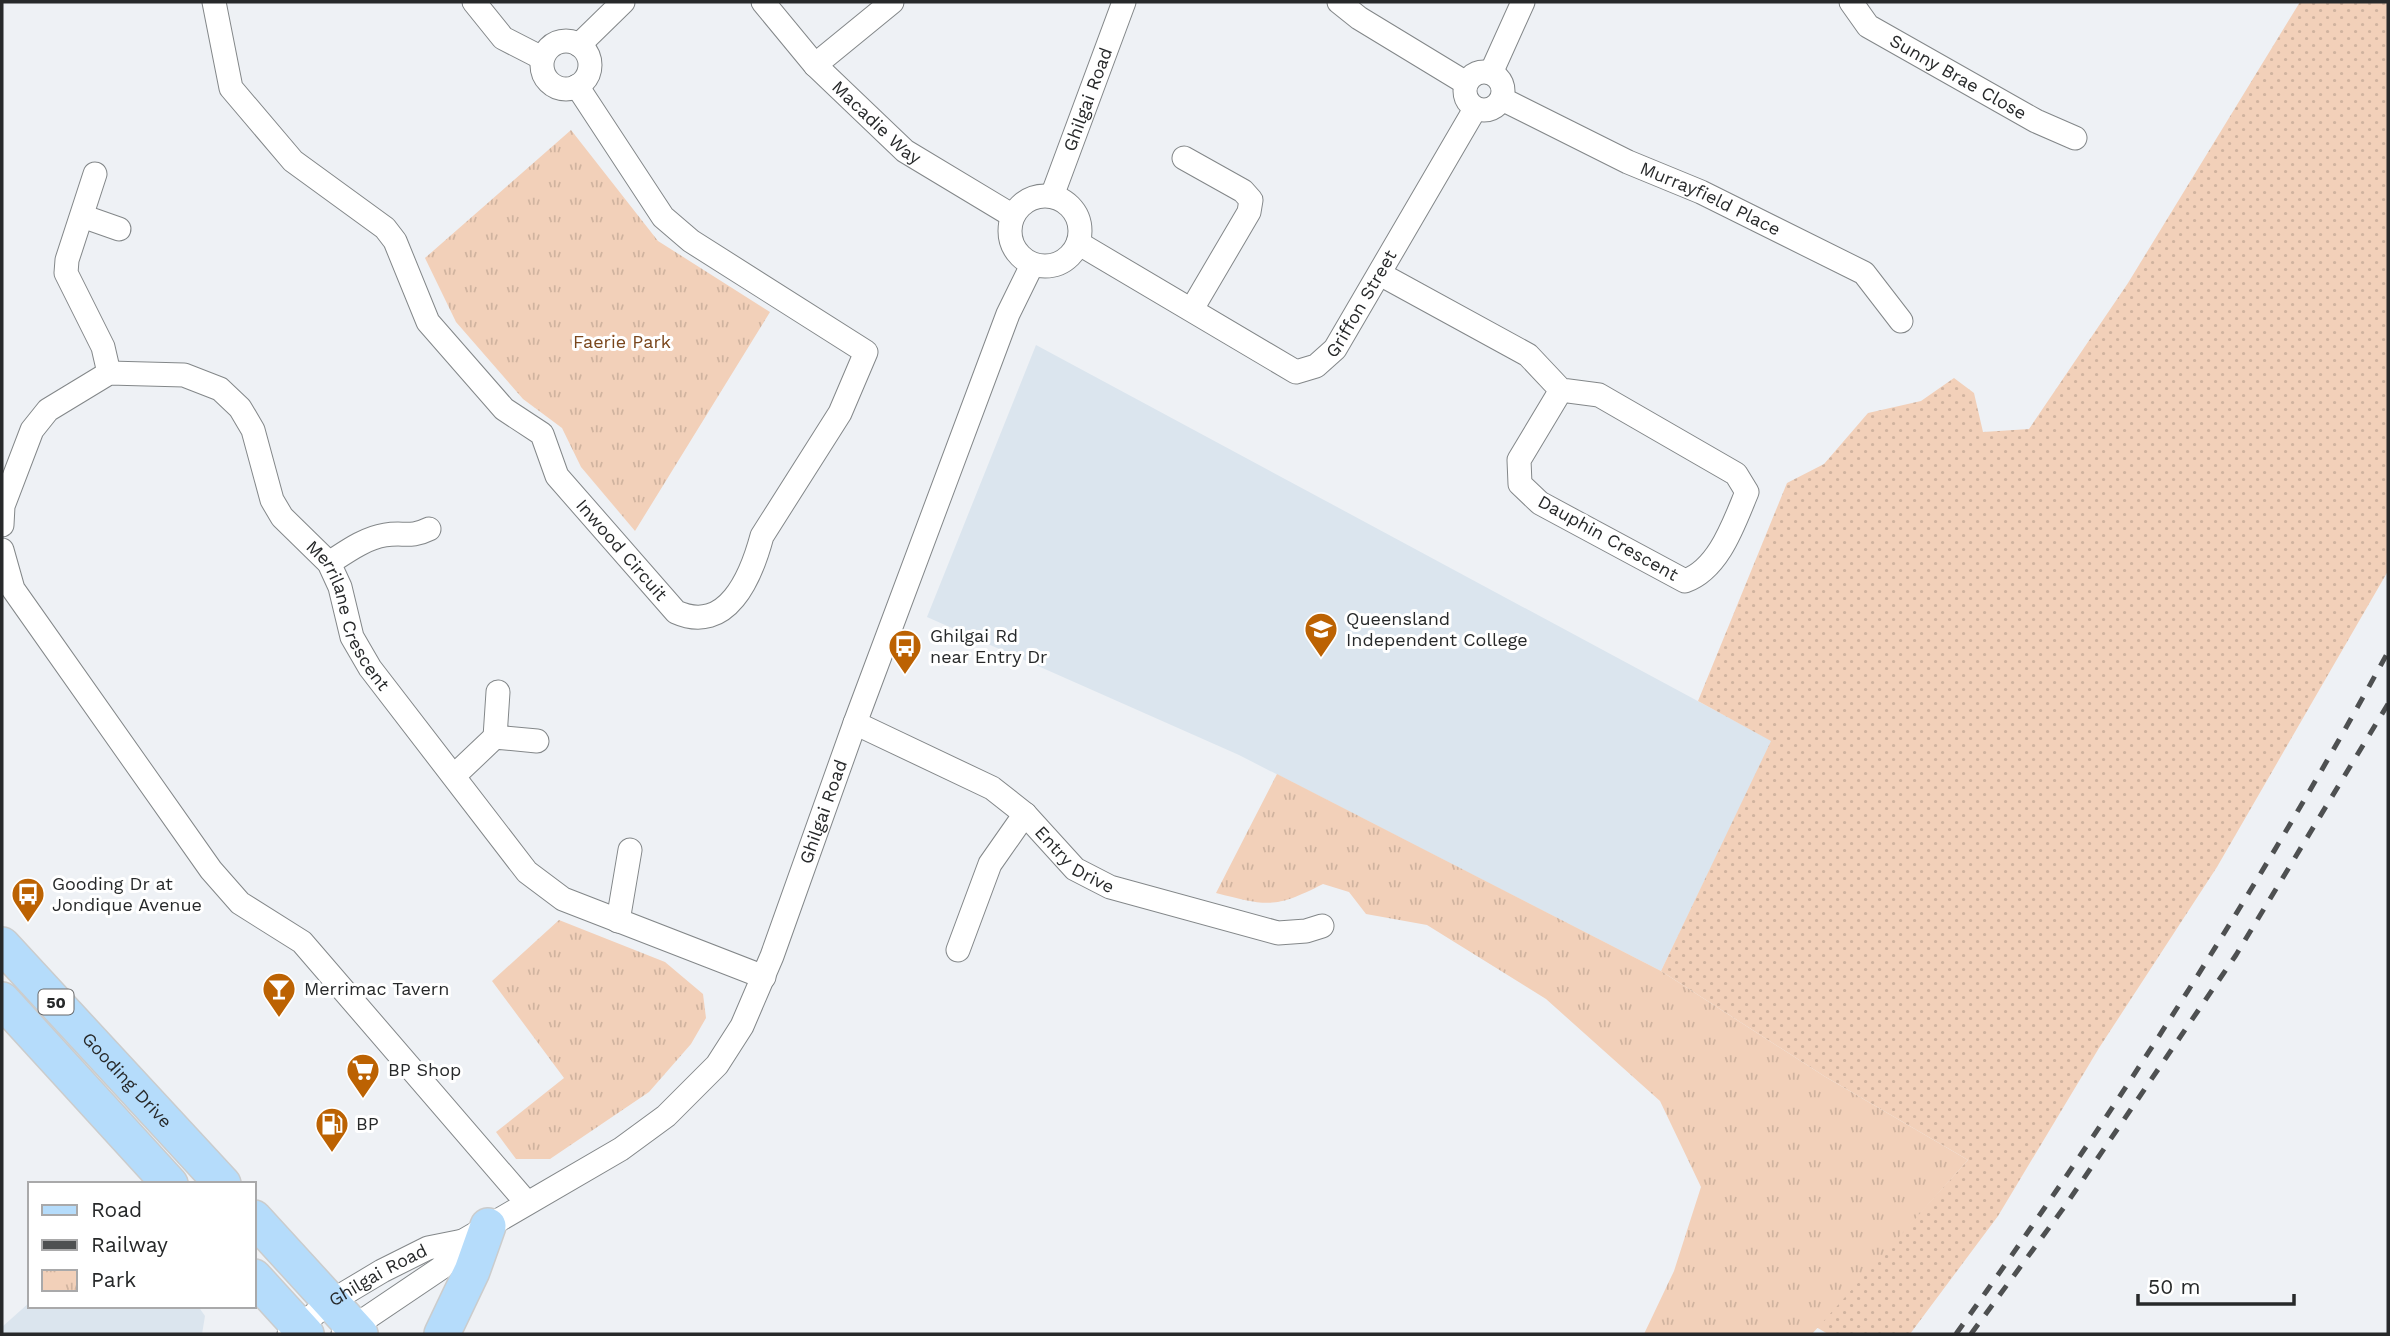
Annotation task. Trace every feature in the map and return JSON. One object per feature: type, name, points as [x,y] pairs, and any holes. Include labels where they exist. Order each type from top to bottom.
[{"type":"main road","name":"Gooding Drive","points":[[2,946],[221,1182]]},
{"type":"main road","name":"50","points":[[2,1000],[168,1182]]},
{"type":"main road","points":[[256,1220],[346,1324]]},
{"type":"main road","points":[[442,1334],[472,1271],[476,1233]]},
{"type":"main road","points":[[256,1280],[298,1332]]},
{"type":"street","name":"Inwood Circuit","points":[[214,2],[231,88],[293,161],[385,228],[395,241],[428,323],[504,408],[542,434],[557,476],[676,612],[694,620],[710,617],[737,595],[756,559],[762,536],[840,413],[866,352],[691,241],[663,217],[578,86]]},
{"type":"street","points":[[474,2],[503,38],[542,58]]},
{"type":"street","points":[[579,45],[623,2]]},
{"type":"street","name":"Macadie Way","points":[[762,2],[815,65],[905,151],[1013,216]]},
{"type":"street","points":[[815,65],[892,2]]},
{"type":"street","name":"Ghilgai Road","points":[[1052,196],[1125,2]]},
{"type":"street","points":[[1339,2],[1359,19],[1466,83]]},
{"type":"street","points":[[1491,74],[1523,2]]},
{"type":"street","name":"Sunny Brae Close","points":[[1851,2],[1868,26],[2036,121],[2075,138]]},
{"type":"street","points":[[567,40],[579,45],[590,61],[585,79],[578,86],[564,89],[551,83],[543,72],[542,58],[554,43],[567,40]]},
{"type":"street","points":[[1479,72],[1491,74],[1502,84],[1502,99],[1490,110],[1475,108],[1465,98],[1466,83],[1479,72]]},
{"type":"street","name":"Murrayfield Place","points":[[1502,99],[1628,162],[1701,192],[1864,272],[1902,321]]},
{"type":"street","name":"Griffon Street","points":[[1078,243],[1296,372],[1316,366],[1335,349],[1475,108]]},
{"type":"street","points":[[1184,158],[1243,191],[1251,200],[1249,212],[1192,309]]},
{"type":"street","points":[[2,525],[3,506],[32,430],[48,410],[109,373],[103,346],[66,273],[67,260],[95,174]]},
{"type":"street","points":[[1052,196],[1070,206],[1076,215],[1080,232],[1073,253],[1058,265],[1032,265],[1021,258],[1010,241],[1013,216],[1027,201],[1052,196]]},
{"type":"street","points":[[82,216],[119,229]]},
{"type":"street","name":"Ghilgai Road","points":[[346,1324],[382,1271],[428,1248],[476,1233],[621,1149],[685,1099],[717,1065],[732,1042],[764,977],[855,723],[1008,314],[1032,265]]},
{"type":"street","points":[[1380,274],[1528,355],[1561,390]]},
{"type":"street","name":"Merrilane Crescent","points":[[109,373],[184,375],[220,389],[240,408],[253,430],[272,500],[282,517],[329,563],[340,586],[352,637],[370,668],[455,775],[527,872],[563,899],[764,977]]},
{"type":"street","name":"Dauphin Crescent","points":[[1561,390],[1599,395],[1736,474],[1747,492],[1729,535],[1701,576],[1685,581],[1540,503],[1520,484],[1519,460],[1561,390]]},
{"type":"street","points":[[329,563],[358,545],[385,535],[414,536],[429,529]]},
{"type":"street","points":[[2,550],[13,590],[211,870],[240,903],[302,942],[527,1203]]},
{"type":"street","points":[[455,775],[495,737],[498,692]]},
{"type":"street","name":"Entry Drive","points":[[855,723],[992,788],[1026,814],[1075,869],[1110,887],[1278,933],[1306,931],[1322,926]]},
{"type":"street","points":[[495,737],[537,741]]},
{"type":"street","points":[[958,950],[990,864],[1026,814]]},
{"type":"street","points":[[618,921],[630,850]]},
{"type":"street","name":"Ghilgai Road","points":[[298,1332],[346,1324],[441,1268],[476,1233]]},
{"type":"shaded area","name":"Queensland Independent College","points":[[1036,345],[1772,741],[1661,971],[1239,755],[927,617]]},
{"type":"shaded area","points":[[28,1304],[28,1308],[199,1308],[205,1316],[202,1334],[2,1334],[2,1327]]},
{"type":"green space","points":[[2300,2],[2388,2],[2388,571],[2217,867],[2099,1048],[1998,1216],[1910,1334],[1828,1334],[1816,1327],[1968,1160],[1824,1076],[1661,971],[1771,741],[1698,701],[1787,483],[1824,464],[1868,413],[1921,401],[1954,378],[1974,393],[1983,432],[2029,429],[2128,283]]},
{"type":"green space","name":"Faerie Park","points":[[571,130],[658,241],[770,312],[635,531],[581,467],[562,428],[523,399],[456,322],[425,258]]},
{"type":"green space","points":[[1277,774],[1661,971],[1824,1076],[1968,1160],[1812,1334],[1644,1334],[1674,1271],[1701,1187],[1660,1101],[1546,999],[1427,925],[1366,914],[1349,892],[1323,884],[1293,898],[1271,903],[1248,901],[1216,893]]},
{"type":"green space","points":[[559,920],[665,962],[703,994],[706,1018],[691,1044],[649,1092],[550,1159],[516,1159],[496,1132],[564,1078],[492,981]]},
{"type":"railway","points":[[1956,1334],[2072,1168],[2236,914],[2388,652]]},
{"type":"railway","points":[[1971,1334],[2065,1206],[2236,955],[2388,704]]},
{"type":"place","name":"Queensland Independent College","points":[[1321,659]]},
{"type":"place","name":"Ghilgai Rd near Entry Dr","points":[[905,676]]},
{"type":"place","name":"Gooding Dr at Jondique Avenue","points":[[28,924]]},
{"type":"place","name":"Merrimac Tavern","points":[[279,1019]]},
{"type":"place","name":"BP Shop","points":[[363,1100]]},
{"type":"place","name":"BP","points":[[332,1154]]}]
